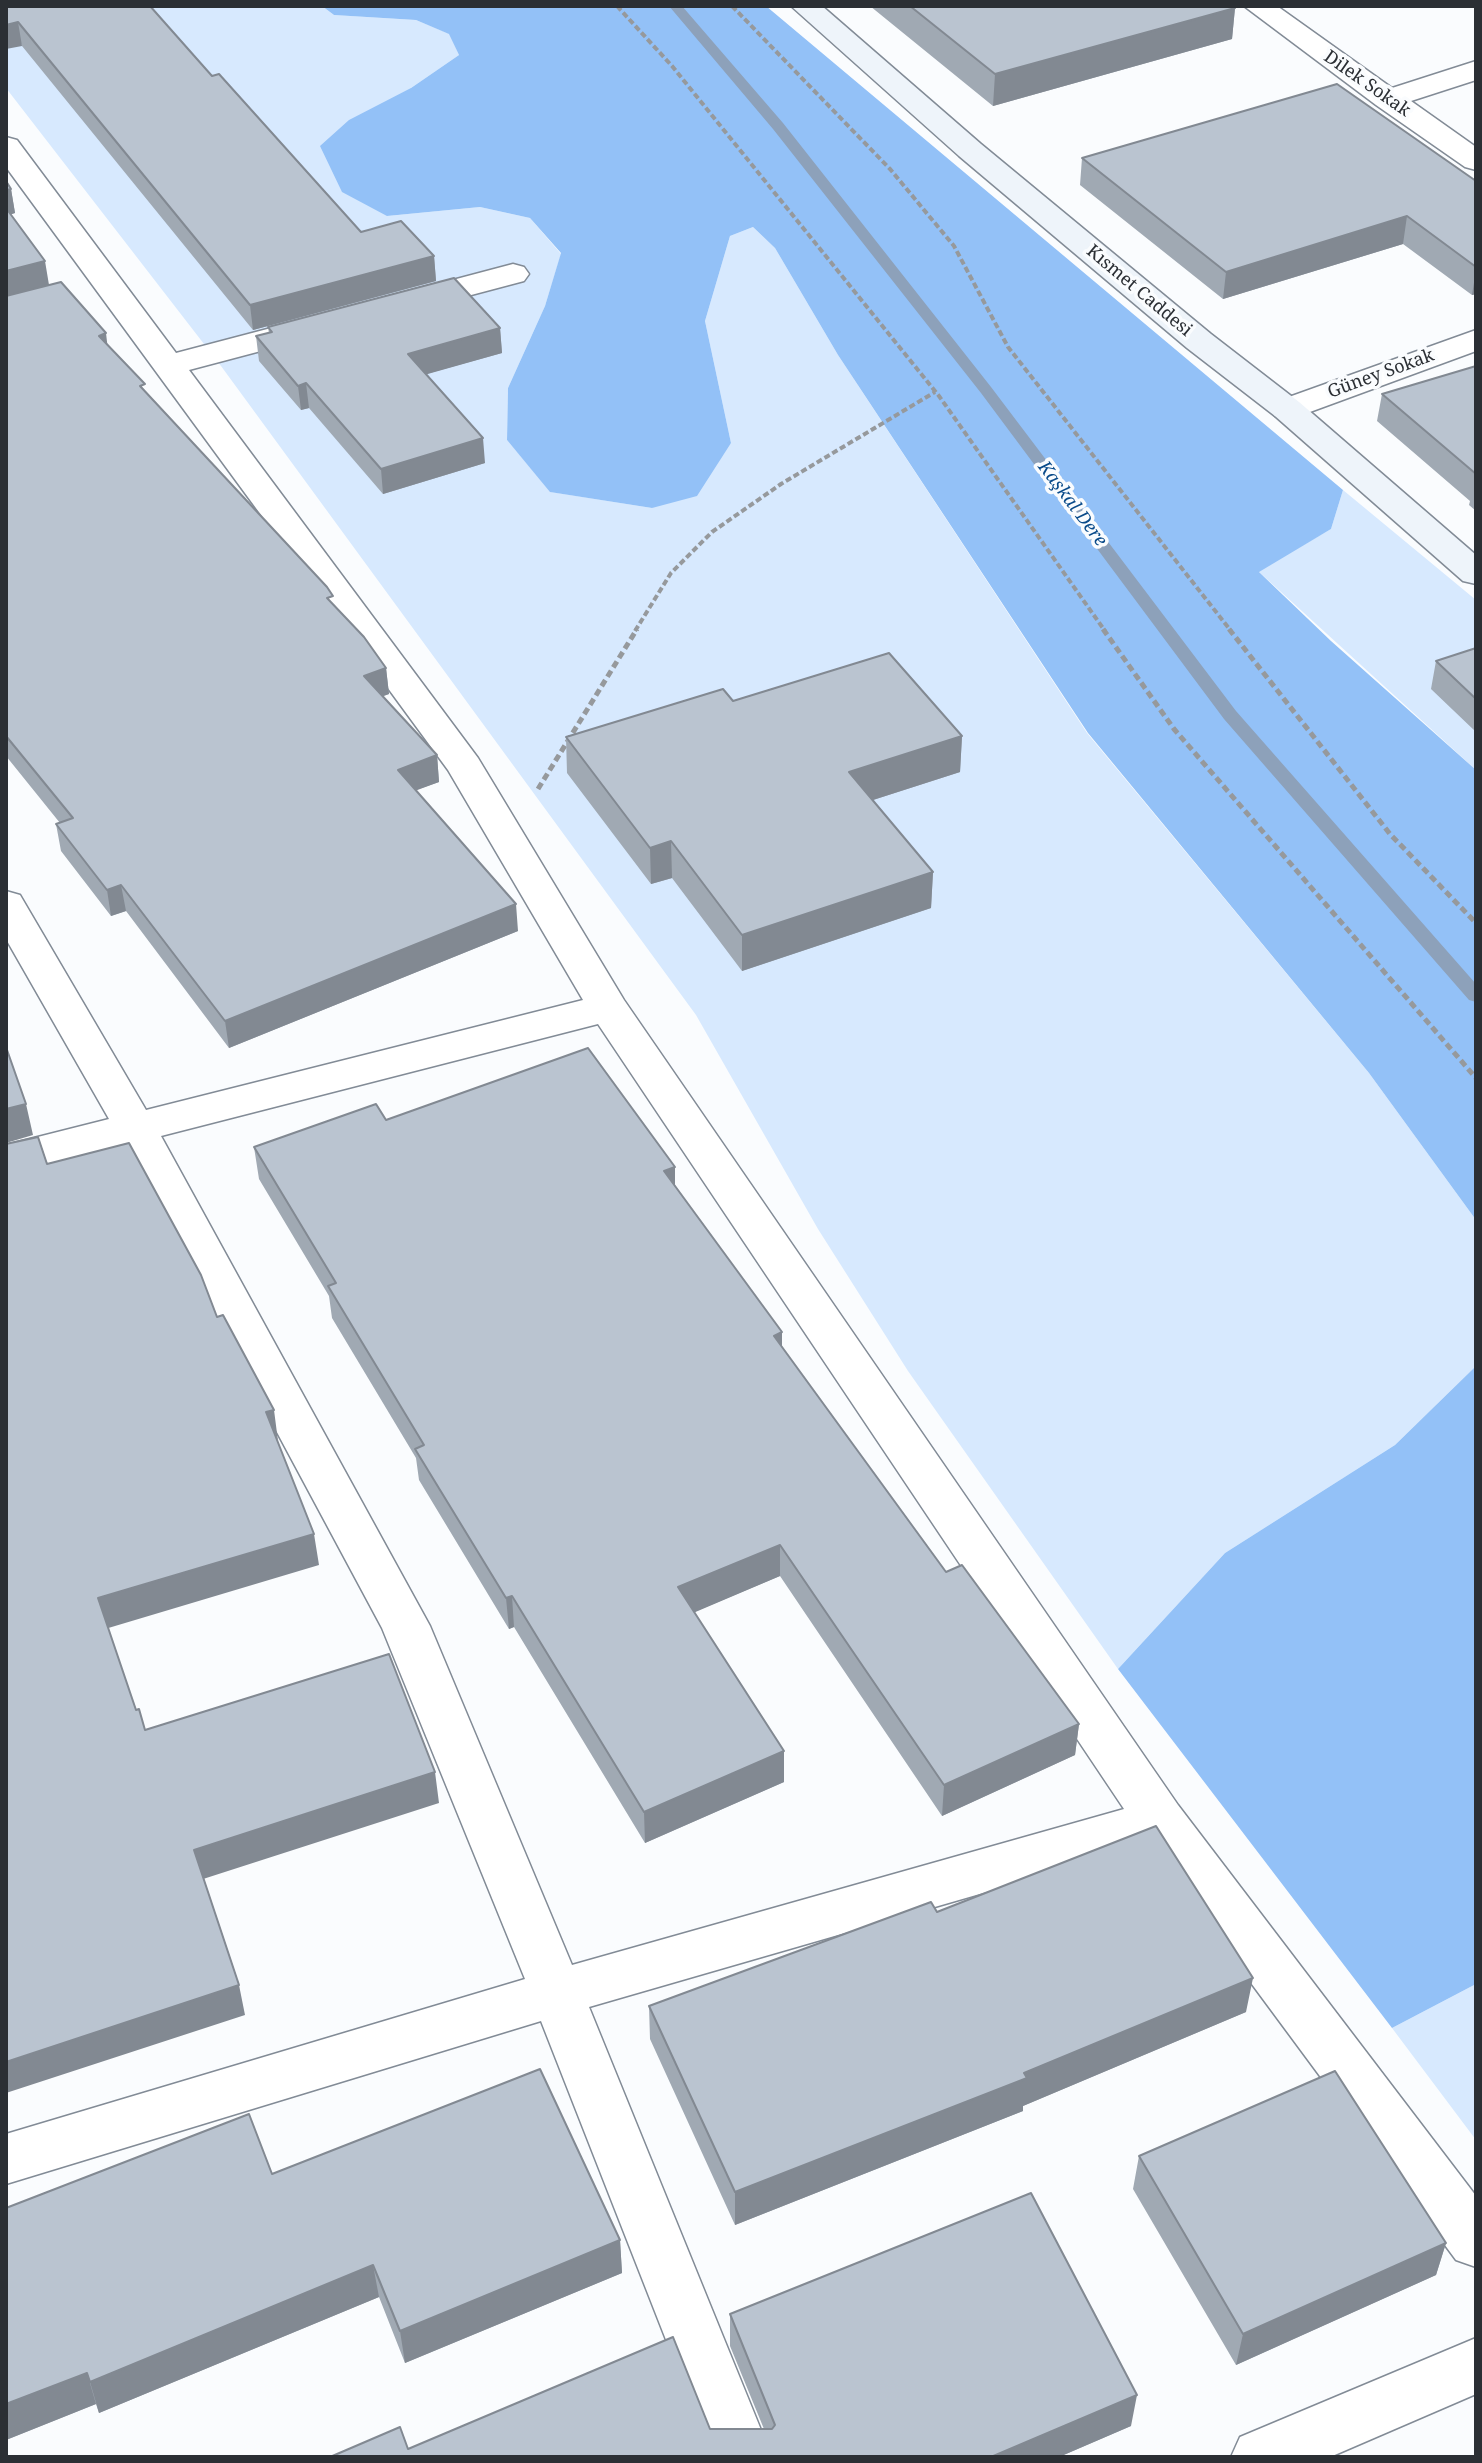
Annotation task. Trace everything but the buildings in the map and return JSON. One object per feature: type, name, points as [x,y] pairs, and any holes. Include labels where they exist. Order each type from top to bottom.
[{"type":"main road","name":"Kısmet Caddesi","points":[[805,6],[970,150],[1199,341],[1287,409],[1476,573]]},
{"type":"street","name":"Dilek Sokak","points":[[1258,6],[1476,161]]},
{"type":"street","points":[[1387,99],[1476,70]]},
{"type":"street","points":[[6,146],[92,288],[167,366],[465,766],[608,1008],[1160,1820],[1476,2241]]},
{"type":"street","points":[[167,366],[513,274]]},
{"type":"street","name":"Güney Sokak","points":[[1287,409],[1476,340]]},
{"type":"street","points":[[6,904],[134,1126],[406,1626],[557,1993],[742,2457]]},
{"type":"street","points":[[6,1160],[608,1008]]},
{"type":"street","points":[[6,2159],[557,1993],[1160,1820]]},
{"type":"street","points":[[1261,2457],[1476,2366]]},
{"type":"path","points":[[617,6],[672,66],[935,392],[1174,729],[1476,1078]]},
{"type":"path","points":[[732,6],[890,169],[954,246],[1008,347],[1390,834],[1476,923]]},
{"type":"path","points":[[507,837],[671,573],[712,532],[781,484],[935,392]]},
{"type":"shaded area","points":[[6,6],[322,6],[334,15],[416,20],[450,34],[459,55],[411,88],[387,216],[480,207],[530,218],[561,254],[545,306],[508,388],[507,440],[551,492],[652,508],[731,443],[705,321],[730,236],[753,227],[775,248],[838,355],[1087,733],[1369,1073],[1476,1220],[1476,1366],[1395,1445],[1225,1553],[1118,1669],[908,1371],[818,1229],[696,1015],[221,366],[6,88]]},
{"type":"shaded area","points":[[322,6],[766,6],[1343,490],[1331,529],[1259,572],[1331,641],[1476,770],[1476,1220],[1369,1073],[1088,733],[838,355],[775,248],[753,227],[730,236],[705,321],[731,443],[697,496],[652,508],[550,492],[507,440],[508,388],[545,306],[561,253],[530,218],[480,207],[387,216],[342,192],[320,146],[349,120],[411,88],[459,55],[449,34],[416,20],[334,15]]},
{"type":"shaded area","points":[[1343,490],[1476,600],[1476,770],[1258,571],[1331,529]]},
{"type":"shaded area","points":[[1476,1366],[1476,1984],[1392,2028],[1118,1669],[1225,1553],[1395,1445]]},
{"type":"shaded area","points":[[1476,1984],[1476,2140],[1392,2028]]},
{"type":"waterway","name":"Kaşkal Dere","points":[[675,6],[778,126],[986,390],[1230,715],[1476,996]]}]
